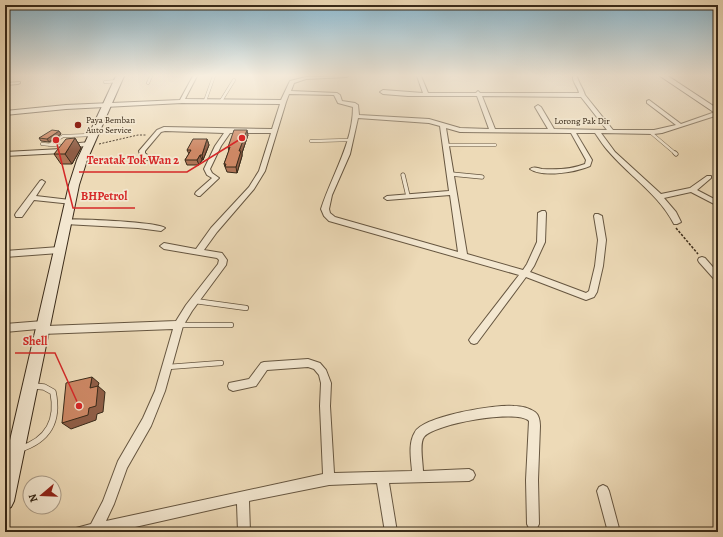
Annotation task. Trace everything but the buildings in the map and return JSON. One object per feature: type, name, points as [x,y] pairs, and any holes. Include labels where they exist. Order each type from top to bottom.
[{"type":"main road","points":[[5,501],[11,451],[30,385],[70,202],[78,173],[109,101]]},
{"type":"main road","points":[[701,101],[718,113]]},
{"type":"street","points":[[5,113],[30,109],[44,110],[66,107],[181,101]]},
{"type":"street","points":[[198,252],[214,230],[252,188],[262,171],[275,131],[282,102],[225,101]]},
{"type":"street","points":[[340,101],[355,105],[356,116],[349,140],[347,154],[329,195],[325,209],[332,219],[523,273],[586,297],[591,295],[593,292],[599,266],[602,240],[598,216]]},
{"type":"street","points":[[481,101],[492,131]]},
{"type":"street","points":[[587,101],[611,131]]},
{"type":"street","points":[[649,102],[680,126]]},
{"type":"street","points":[[538,107],[552,131]]},
{"type":"street","name":"Lorong Pak Dir","points":[[356,116],[437,122],[443,126],[460,130],[650,132],[670,130],[700,117],[718,113]]},
{"type":"street","points":[[443,126],[451,174],[452,193],[463,256]]},
{"type":"street","points":[[150,159],[142,154],[144,148],[159,131],[164,129],[275,131]]},
{"type":"street","points":[[198,194],[216,178],[210,174],[207,168],[218,146],[228,131]]},
{"type":"street","points":[[533,169],[540,171],[553,171],[588,164],[589,160],[573,132]]},
{"type":"street","points":[[597,132],[616,157],[642,179],[671,212],[677,222]]},
{"type":"street","points":[[5,154],[62,151],[67,144],[92,139]]},
{"type":"street","points":[[658,197],[692,190],[709,177]]},
{"type":"street","points":[[19,214],[32,198],[42,182]]},
{"type":"street","points":[[692,190],[718,204]]},
{"type":"street","points":[[387,198],[452,193]]},
{"type":"street","points":[[32,198],[70,202]]},
{"type":"street","points":[[474,340],[523,273],[530,266],[540,246],[542,213]]},
{"type":"street","points":[[65,222],[138,224],[161,228]]},
{"type":"street","points":[[94,531],[108,504],[122,464],[147,422],[168,367],[179,325],[217,272],[223,260],[219,255],[164,246]]},
{"type":"street","points":[[5,254],[59,250]]},
{"type":"street","points":[[702,260],[718,278]]},
{"type":"street","points":[[5,328],[179,325]]},
{"type":"street","points":[[233,386],[252,383],[264,366],[308,364],[317,366],[323,373],[326,383],[325,406],[329,479]]},
{"type":"street","points":[[418,477],[416,444],[419,434],[429,427],[478,414],[501,410],[523,412],[531,415],[535,420],[532,480],[534,524]]},
{"type":"street","points":[[80,532],[94,531],[329,479],[469,476]]},
{"type":"street","points":[[382,478],[391,532]]},
{"type":"street","points":[[603,491],[614,532]]},
{"type":"street","points":[[243,497],[244,532]]},
{"type":"lane","points":[[650,132],[676,154]]},
{"type":"lane","points":[[70,139],[74,135]]},
{"type":"lane","points":[[49,145],[61,137],[74,135],[92,139]]},
{"type":"lane","points":[[311,140],[349,140]]},
{"type":"lane","points":[[42,144],[60,146],[67,144]]},
{"type":"lane","points":[[446,145],[494,145]]},
{"type":"lane","points":[[451,174],[482,177]]},
{"type":"lane","points":[[403,175],[408,196]]},
{"type":"lane","points":[[195,301],[246,308]]},
{"type":"lane","points":[[179,325],[231,325]]},
{"type":"lane","points":[[168,367],[221,363]]},
{"type":"lane","points":[[11,451],[31,446],[43,438],[51,427],[55,400],[53,392],[44,387],[30,385]]},
{"type":"path","points":[[92,139],[117,142],[134,136],[144,135]]},
{"type":"path","points":[[677,222],[676,228],[702,260]]},
{"type":"place","name":"Paya Bemban Auto Service","points":[[78,125]]},
{"type":"place","name":"Teratak Tok Wan 2","points":[[242,138]]},
{"type":"place","name":"BHPetrol","points":[[56,140]]},
{"type":"place","name":"Shell","points":[[79,406]]}]
